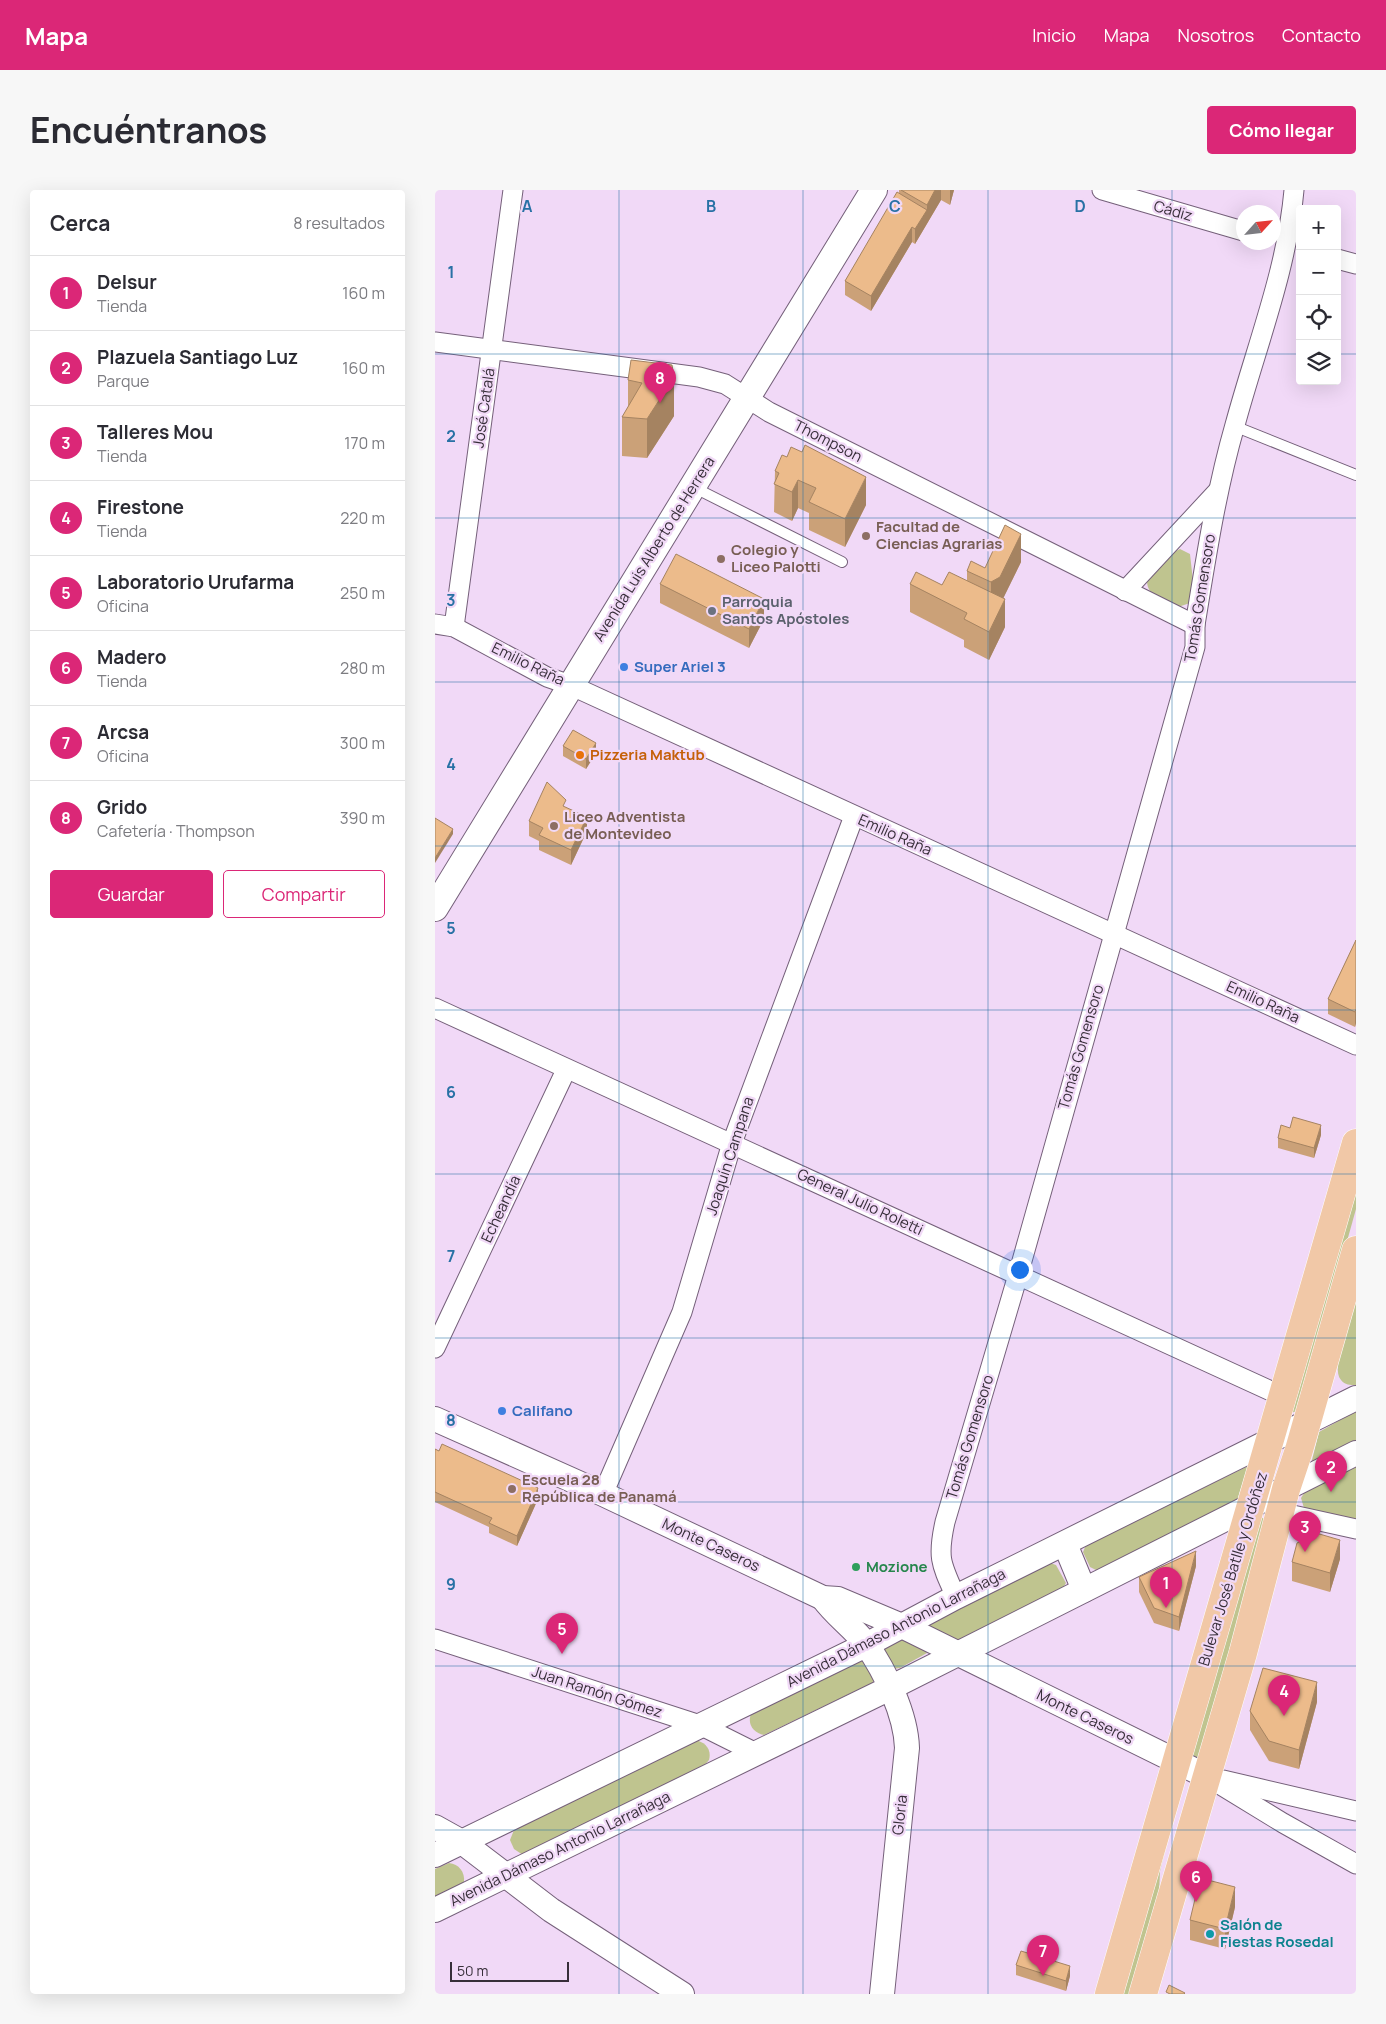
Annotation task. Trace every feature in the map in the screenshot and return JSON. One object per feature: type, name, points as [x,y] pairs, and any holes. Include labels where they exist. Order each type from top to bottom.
[{"type":"main road","name":"Avenida Luis Alberto de Herrera","points":[[435,907],[874,190]]},
{"type":"main road","name":"Bulevar José Batlle y Ordóñez","points":[[1109,1994],[1284,1398],[1356,1143]]},
{"type":"main road","name":"Bulevar José Batlle y Ordóñez","points":[[1143,1994],[1243,1653],[1282,1501],[1356,1252]]},
{"type":"main road","points":[[1167,1912],[1164,1885],[1166,1858],[1187,1780],[1184,1770],[1176,1762]]},
{"type":"street","name":"José Catalá","points":[[454,626],[513,190]]},
{"type":"street","name":"Cádiz","points":[[1102,190],[1236,229]]},
{"type":"street","name":"Tomás Gomensoro","points":[[956,1597],[940,1563],[941,1539],[1195,647],[1195,625],[1217,492],[1234,426],[1287,244],[1294,190]]},
{"type":"street","points":[[1341,260],[1356,264]]},
{"type":"street","name":"Thompson","points":[[435,342],[715,380],[747,397],[769,412],[1195,625]]},
{"type":"street","name":"Tomás Gomensoro","points":[[1125,591],[1217,492]]},
{"type":"street","name":"Emilio Raña","points":[[435,624],[454,626],[547,676],[1356,1045]]},
{"type":"street","name":"Joaquín Campana","points":[[603,1494],[682,1312],[732,1143],[854,816]]},
{"type":"street","name":"General Julio Roletti","points":[[435,1008],[566,1070],[732,1143],[1284,1398]]},
{"type":"street","name":"Echeandía","points":[[435,1348],[566,1070]]},
{"type":"street","name":"Avenida Dámaso Antonio Larrañaga","points":[[435,1855],[866,1645],[956,1597],[1356,1398]]},
{"type":"street","name":"Monte Caseros","points":[[435,1419],[603,1494],[823,1598],[838,1600],[902,1626],[1206,1776],[1356,1811]]},
{"type":"street","name":"Avenida Dámaso Antonio Larrañaga","points":[[435,1910],[890,1688],[1251,1506],[1282,1501],[1356,1453]]},
{"type":"street","points":[[1282,1501],[1356,1529]]},
{"type":"street","points":[[1065,1544],[1084,1590]]},
{"type":"street","name":"Monte Caseros","points":[[823,1598],[866,1645]]},
{"type":"street","name":"Juan Ramón Gómez","points":[[435,1639],[700,1726],[756,1753]]},
{"type":"street","name":"Gloria","points":[[866,1645],[901,1710],[907,1729],[907,1748],[882,1994]]},
{"type":"street","points":[[1206,1776],[1283,1823],[1356,1864]]},
{"type":"street","points":[[435,1827],[462,1842],[551,1910],[682,1994]]},
{"type":"lane","points":[[1234,426],[1356,475]]},
{"type":"lane","points":[[692,487],[842,562]]},
{"type":"green space","points":[[1180,549],[1190,554],[1193,581],[1190,603],[1178,607],[1153,595],[1147,581],[1174,552]]},
{"type":"green space","points":[[1356,1174],[1356,1209],[1300,1410],[1291,1413]]},
{"type":"green space","points":[[1356,1300],[1356,1385],[1352,1385],[1346,1384],[1341,1380],[1338,1374],[1338,1365]]},
{"type":"green space","points":[[1356,1411],[1356,1443],[1311,1464],[1319,1432]]},
{"type":"green space","points":[[1248,1466],[1237,1501],[1098,1571],[1090,1567],[1083,1552],[1086,1545]]},
{"type":"green space","points":[[1356,1466],[1356,1520],[1304,1508],[1301,1498],[1306,1490]]},
{"type":"green space","points":[[1261,1517],[1266,1520],[1200,1757],[1192,1758],[1191,1746]]},
{"type":"green space","points":[[1050,1563],[1056,1565],[1066,1583],[1063,1588],[958,1641],[927,1630],[927,1624]]},
{"type":"green space","points":[[904,1639],[926,1650],[927,1653],[900,1668],[893,1669],[880,1650]]},
{"type":"green space","points":[[861,1659],[874,1680],[872,1683],[764,1735],[754,1730],[750,1724],[752,1712]]},
{"type":"green space","points":[[695,1740],[702,1742],[709,1749],[709,1760],[703,1767],[523,1855],[514,1849],[510,1840],[514,1830]]},
{"type":"green space","points":[[1170,1832],[1160,1871],[1159,1894],[1133,1994],[1120,1994]]},
{"type":"green space","points":[[449,1863],[461,1869],[464,1882],[461,1886],[435,1900],[435,1869]]},
{"type":"building","points":[[901,190],[935,190],[927,205]]},
{"type":"building","points":[[897,192],[927,210],[915,229],[912,227],[871,296],[845,281]]},
{"type":"building","points":[[631,360],[672,365],[674,377],[647,419],[622,417],[642,383],[628,380]]},
{"type":"building","points":[[805,445],[866,477],[845,519],[809,502],[816,488],[798,480],[792,492],[774,484],[779,473],[775,471],[782,455],[787,457],[791,447],[802,452]]},
{"type":"building","points":[[1005,525],[1021,534],[1000,577],[991,582],[967,571],[971,561],[985,568]]},
{"type":"building","points":[[676,554],[764,599],[749,629],[660,584]]},
{"type":"building","points":[[916,572],[942,585],[949,572],[1005,599],[989,632],[964,619],[967,613],[910,584]]},
{"type":"building","points":[[573,730],[596,743],[586,759],[563,746]]},
{"type":"building","name":"Liceo Adventista de Montevideo","points":[[547,782],[566,800],[563,806],[587,817],[571,850],[539,835],[543,828],[529,821]]},
{"type":"building","points":[[435,818],[453,829],[435,858]]},
{"type":"building","points":[[1356,940],[1356,1009],[1355,1012],[1328,999]]},
{"type":"building","points":[[1293,1117],[1321,1125],[1314,1148],[1278,1138],[1281,1125],[1290,1128]]},
{"type":"building","points":[[442,1444],[538,1488],[517,1536],[489,1523],[492,1518],[435,1492],[435,1449],[439,1451]]},
{"type":"building","points":[[1316,1533],[1340,1540],[1330,1573],[1292,1562],[1297,1543]]},
{"type":"building","points":[[1196,1551],[1179,1617],[1154,1608],[1139,1577]]},
{"type":"building","points":[[1263,1668],[1317,1682],[1299,1750],[1269,1741],[1250,1711]]},
{"type":"building","points":[[1200,1878],[1235,1887],[1225,1929],[1190,1920]]},
{"type":"building","points":[[1021,1951],[1070,1966],[1066,1981],[1016,1965]]},
{"type":"building","points":[[1169,1985],[1185,1993],[1170,1994],[1166,1992]]},
{"type":"place","name":"Grido","points":[[660,403]]},
{"type":"place","name":"Facultad de Ciencias Agrarias","points":[[866,536]]},
{"type":"place","name":"Colegio y Liceo Palotti","points":[[721,559]]},
{"type":"place","name":"Parroquia Santos Apóstoles","points":[[712,611]]},
{"type":"place","name":"Super Ariel 3","points":[[624,667]]},
{"type":"place","name":"Pizzeria Maktub","points":[[580,755]]},
{"type":"place","name":"Liceo Adventista de Montevideo","points":[[554,826]]},
{"type":"place","name":"Califano","points":[[502,1411]]},
{"type":"place","name":"Escuela 28 República de Panamá","points":[[512,1489]]},
{"type":"place","name":"Plazuela Santiago Luz","points":[[1331,1492]]},
{"type":"place","name":"Talleres Mou","points":[[1305,1552]]},
{"type":"place","name":"Mozione","points":[[856,1567]]},
{"type":"place","name":"Delsur","points":[[1166,1608]]},
{"type":"place","name":"Laboratorio Urufarma","points":[[562,1654]]},
{"type":"place","name":"Firestone","points":[[1284,1716]]},
{"type":"place","name":"Madero","points":[[1196,1902]]},
{"type":"place","name":"Salón de Fiestas Rosedal","points":[[1210,1934]]},
{"type":"place","name":"Arcsa","points":[[1043,1976]]}]
